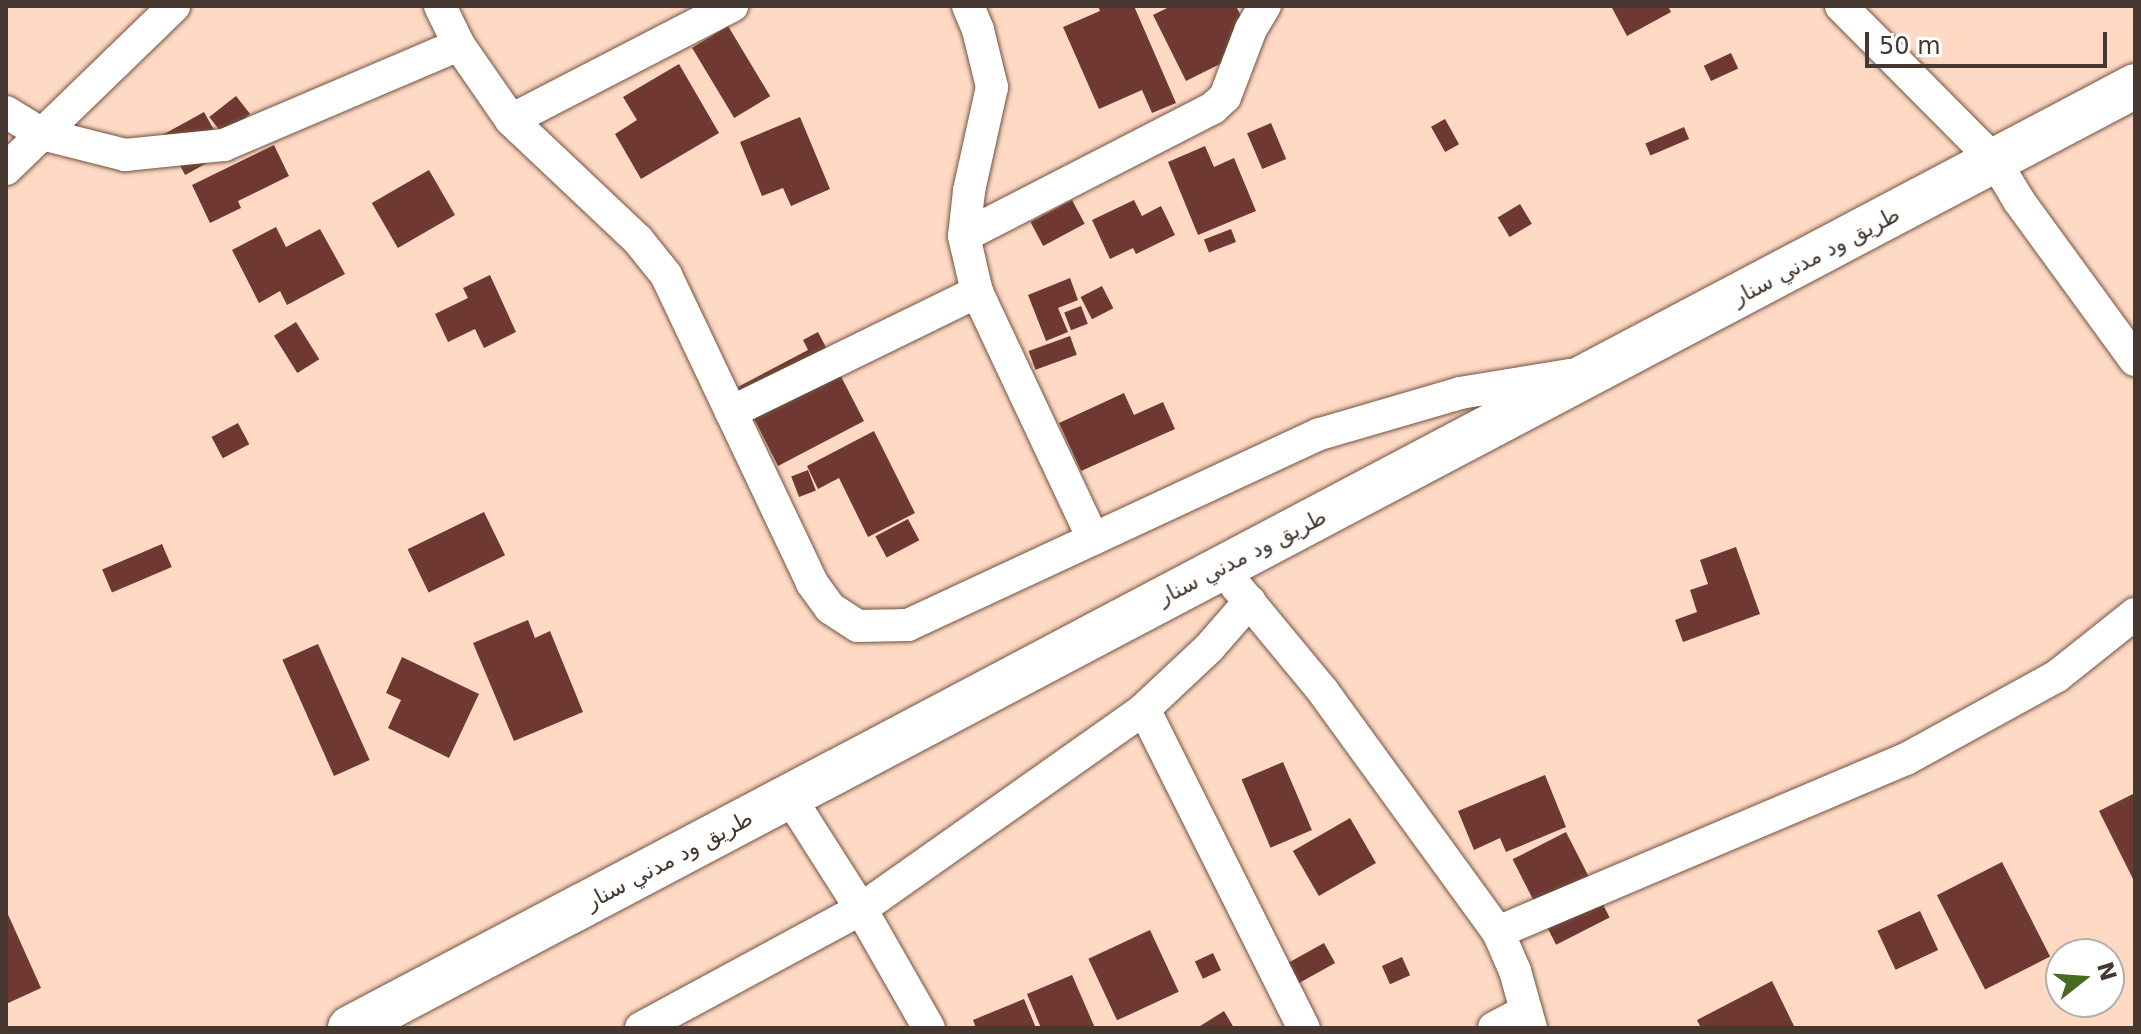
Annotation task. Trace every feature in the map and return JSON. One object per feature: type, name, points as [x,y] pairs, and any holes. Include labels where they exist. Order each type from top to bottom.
[{"type":"highway","name":"طريق ود مدني سنار","points":[[350,1028],[2135,86]]},
{"type":"street","points":[[6,169],[174,6]]},
{"type":"street","points":[[440,6],[459,45],[511,120],[638,240],[666,275],[812,583],[830,608],[858,626],[908,625],[1320,434],[1460,393],[1600,370]]},
{"type":"street","points":[[511,120],[732,6]]},
{"type":"street","points":[[968,6],[978,30],[992,87],[969,191],[964,236],[977,292],[1093,539]]},
{"type":"street","points":[[964,236],[1213,108],[1225,97],[1251,29],[1265,6]]},
{"type":"street","points":[[1841,6],[1995,161],[2019,201],[2135,360]]},
{"type":"street","points":[[6,112],[42,134],[125,155],[224,145],[459,45]]},
{"type":"street","points":[[731,412],[977,292]]},
{"type":"street","points":[[1219,569],[1250,601],[1322,690],[1498,932],[1515,971],[1529,1020],[1494,1028]]},
{"type":"street","points":[[641,1028],[861,909],[1144,709],[1209,648],[1250,601]]},
{"type":"street","points":[[1498,932],[1906,759],[2057,676],[2135,614]]},
{"type":"street","points":[[1144,709],[1304,1028]]},
{"type":"street","points":[[789,796],[861,909],[929,1028]]},
{"type":"building","points":[[1098,6],[1134,6],[1176,103],[1152,113],[1142,90],[1099,109],[1063,27],[1100,11]]},
{"type":"building","points":[[1171,6],[1236,6],[1256,46],[1186,81],[1153,15]]},
{"type":"building","points":[[1611,6],[1668,6],[1671,12],[1627,36]]},
{"type":"building","points":[[728,26],[770,96],[734,118],[692,48]]},
{"type":"building","points":[[1731,53],[1738,68],[1711,81],[1704,66]]},
{"type":"building","points":[[679,64],[719,133],[641,179],[615,134],[637,120],[623,97]]},
{"type":"building","points":[[236,96],[250,114],[223,135],[209,117]]},
{"type":"building","points":[[204,112],[226,152],[185,175],[163,135]]},
{"type":"building","points":[[800,117],[830,189],[791,206],[783,188],[762,196],[740,142]]},
{"type":"building","points":[[1445,119],[1459,144],[1445,152],[1431,127]]},
{"type":"building","points":[[1271,123],[1286,159],[1262,169],[1247,133]]},
{"type":"building","points":[[1684,127],[1689,139],[1650,155],[1645,143]]},
{"type":"building","points":[[274,145],[289,176],[238,201],[241,208],[210,223],[192,185]]},
{"type":"building","points":[[1205,146],[1214,167],[1234,158],[1256,211],[1198,235],[1168,162]]},
{"type":"building","points":[[429,170],[455,215],[398,248],[372,203]]},
{"type":"building","points":[[1072,200],[1085,224],[1043,246],[1031,222]]},
{"type":"building","points":[[1134,200],[1142,216],[1161,206],[1175,235],[1136,254],[1133,248],[1110,259],[1092,220]]},
{"type":"building","points":[[1520,204],[1532,224],[1510,237],[1498,217]]},
{"type":"building","points":[[276,227],[286,247],[320,229],[345,274],[287,305],[280,291],[259,303],[232,250]]},
{"type":"building","points":[[1231,229],[1236,242],[1209,252],[1204,239]]},
{"type":"building","points":[[490,275],[516,332],[484,348],[475,329],[448,342],[435,314],[468,298],[463,288]]},
{"type":"building","points":[[1070,278],[1078,300],[1058,308],[1068,332],[1046,341],[1028,295]]},
{"type":"building","points":[[1102,286],[1113,308],[1092,319],[1081,297]]},
{"type":"building","points":[[1081,306],[1088,324],[1071,330],[1064,312]]},
{"type":"building","points":[[296,322],[319,359],[297,373],[274,336]]},
{"type":"building","points":[[818,332],[864,421],[778,466],[738,387],[808,350],[803,340]]},
{"type":"building","points":[[1070,336],[1077,355],[1035,370],[1029,351]]},
{"type":"building","points":[[1124,393],[1134,415],[1163,402],[1175,429],[1081,471],[1059,423]]},
{"type":"building","points":[[238,423],[249,444],[223,458],[212,437]]},
{"type":"building","points":[[874,431],[915,513],[868,537],[839,478],[818,489],[807,466]]},
{"type":"building","points":[[808,470],[816,491],[799,497],[791,476]]},
{"type":"building","points":[[484,512],[505,555],[429,592],[408,549]]},
{"type":"building","points":[[908,519],[919,540],[887,558],[875,536]]},
{"type":"building","points":[[162,544],[172,567],[112,592],[102,569]]},
{"type":"building","points":[[1736,547],[1760,614],[1683,642],[1675,620],[1697,612],[1690,590],[1708,584],[1700,560]]},
{"type":"building","points":[[528,620],[535,638],[550,631],[583,712],[514,741],[473,643]]},
{"type":"building","points":[[318,644],[370,760],[334,776],[282,660]]},
{"type":"building","points":[[402,657],[479,694],[449,758],[388,728],[401,700],[386,693]]},
{"type":"building","points":[[1283,762],[1312,830],[1270,848],[1242,780]]},
{"type":"building","points":[[1545,775],[1566,827],[1506,852],[1500,838],[1474,850],[1458,811]]},
{"type":"building","points":[[2135,793],[2135,883],[2099,811]]},
{"type":"building","points":[[1350,818],[1376,863],[1319,896],[1293,851]]},
{"type":"building","points":[[1566,832],[1610,918],[1556,945],[1513,859]]},
{"type":"building","points":[[2002,862],[2045,946],[2045,959],[1985,990],[1937,895]]},
{"type":"building","points":[[6,910],[41,988],[6,1004]]},
{"type":"building","points":[[1920,911],[1938,950],[1896,970],[1877,931]]},
{"type":"building","points":[[1150,930],[1179,992],[1117,1020],[1088,959]]},
{"type":"building","points":[[1324,943],[1335,963],[1290,988],[1279,968]]},
{"type":"building","points":[[1213,953],[1221,970],[1203,979],[1195,961]]},
{"type":"building","points":[[1402,957],[1410,975],[1390,984],[1382,966]]},
{"type":"building","points":[[1072,975],[1095,1028],[1041,1028],[1027,994]]},
{"type":"building","points":[[1772,981],[1795,1028],[1701,1028],[1697,1020]]},
{"type":"building","points":[[1024,999],[1036,1028],[976,1028],[973,1020]]},
{"type":"building","points":[[1224,1011],[1234,1028],[1197,1028]]}]
